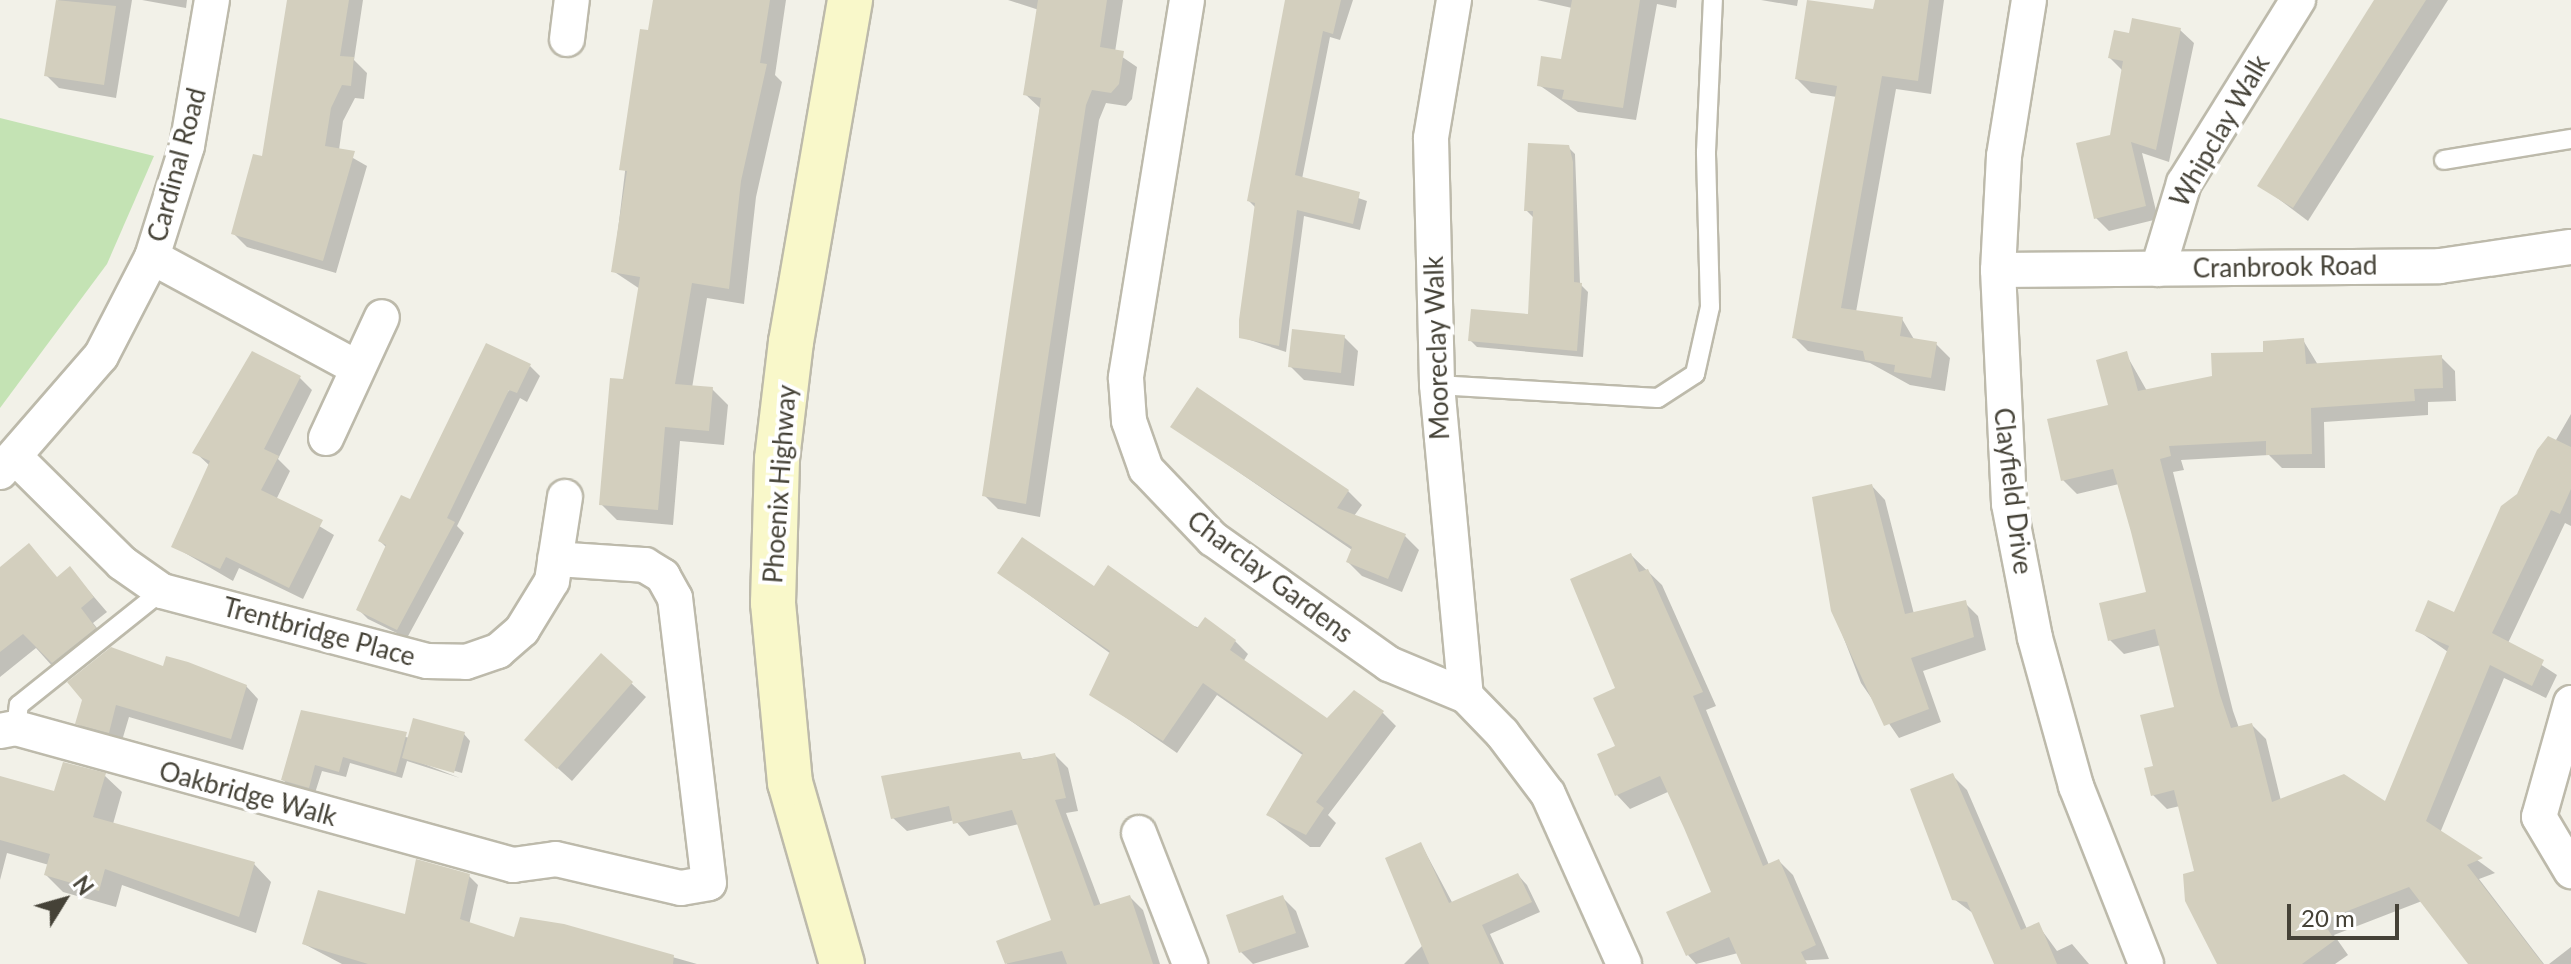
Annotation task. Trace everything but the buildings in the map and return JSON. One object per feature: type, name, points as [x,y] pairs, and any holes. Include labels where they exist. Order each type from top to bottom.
[{"type":"main road","name":"Phoenix Highway","points":[[842,964],[790,783],[773,603],[777,459],[791,342],[850,0]]},
{"type":"street","name":"Cardinal Road","points":[[8,465],[101,356],[152,257],[187,146],[212,0]]},
{"type":"street","points":[[567,39],[572,0]]},
{"type":"street","name":"Charclay Gardens","points":[[1187,0],[1126,378],[1129,421],[1146,469],[1176,507],[1238,557],[1389,664],[1466,696],[1548,794],[1624,964]]},
{"type":"street","name":"Mooreclay Walk","points":[[1454,0],[1431,138],[1437,385],[1466,696]]},
{"type":"street","name":"Clayfield Drive","points":[[2029,0],[2004,156],[1998,270],[2009,504],[2035,638],[2076,786],[2146,964]]},
{"type":"street","name":"Whipclay Walk","points":[[2158,269],[2184,183],[2298,0]]},
{"type":"street","name":"Cranbrook Road","points":[[1998,270],[2440,266],[2571,247]]},
{"type":"street","points":[[152,257],[357,368]]},
{"type":"street","points":[[326,438],[382,317]]},
{"type":"street","name":"Trentbridge Place","points":[[8,465],[122,563],[162,591],[427,661],[466,662],[498,651],[541,608],[555,559],[565,497]]},
{"type":"street","name":"Oakbridge Walk","points":[[8,729],[513,865],[556,859],[681,888],[709,883],[713,872],[690,761],[675,598],[663,576],[645,565],[555,559]]},
{"type":"street","points":[[2571,703],[2539,817],[2571,871]]},
{"type":"street","points":[[1139,833],[1190,964]]},
{"type":"lane","points":[[1437,385],[1658,398],[1695,374],[1710,307],[1706,152],[1713,0]]},
{"type":"lane","points":[[2444,160],[2571,139]]},
{"type":"lane","name":"Oakbridge Walk","points":[[8,729],[19,705],[162,591]]},
{"type":"green space","points":[[0,118],[154,156],[107,264],[0,408]]}]
